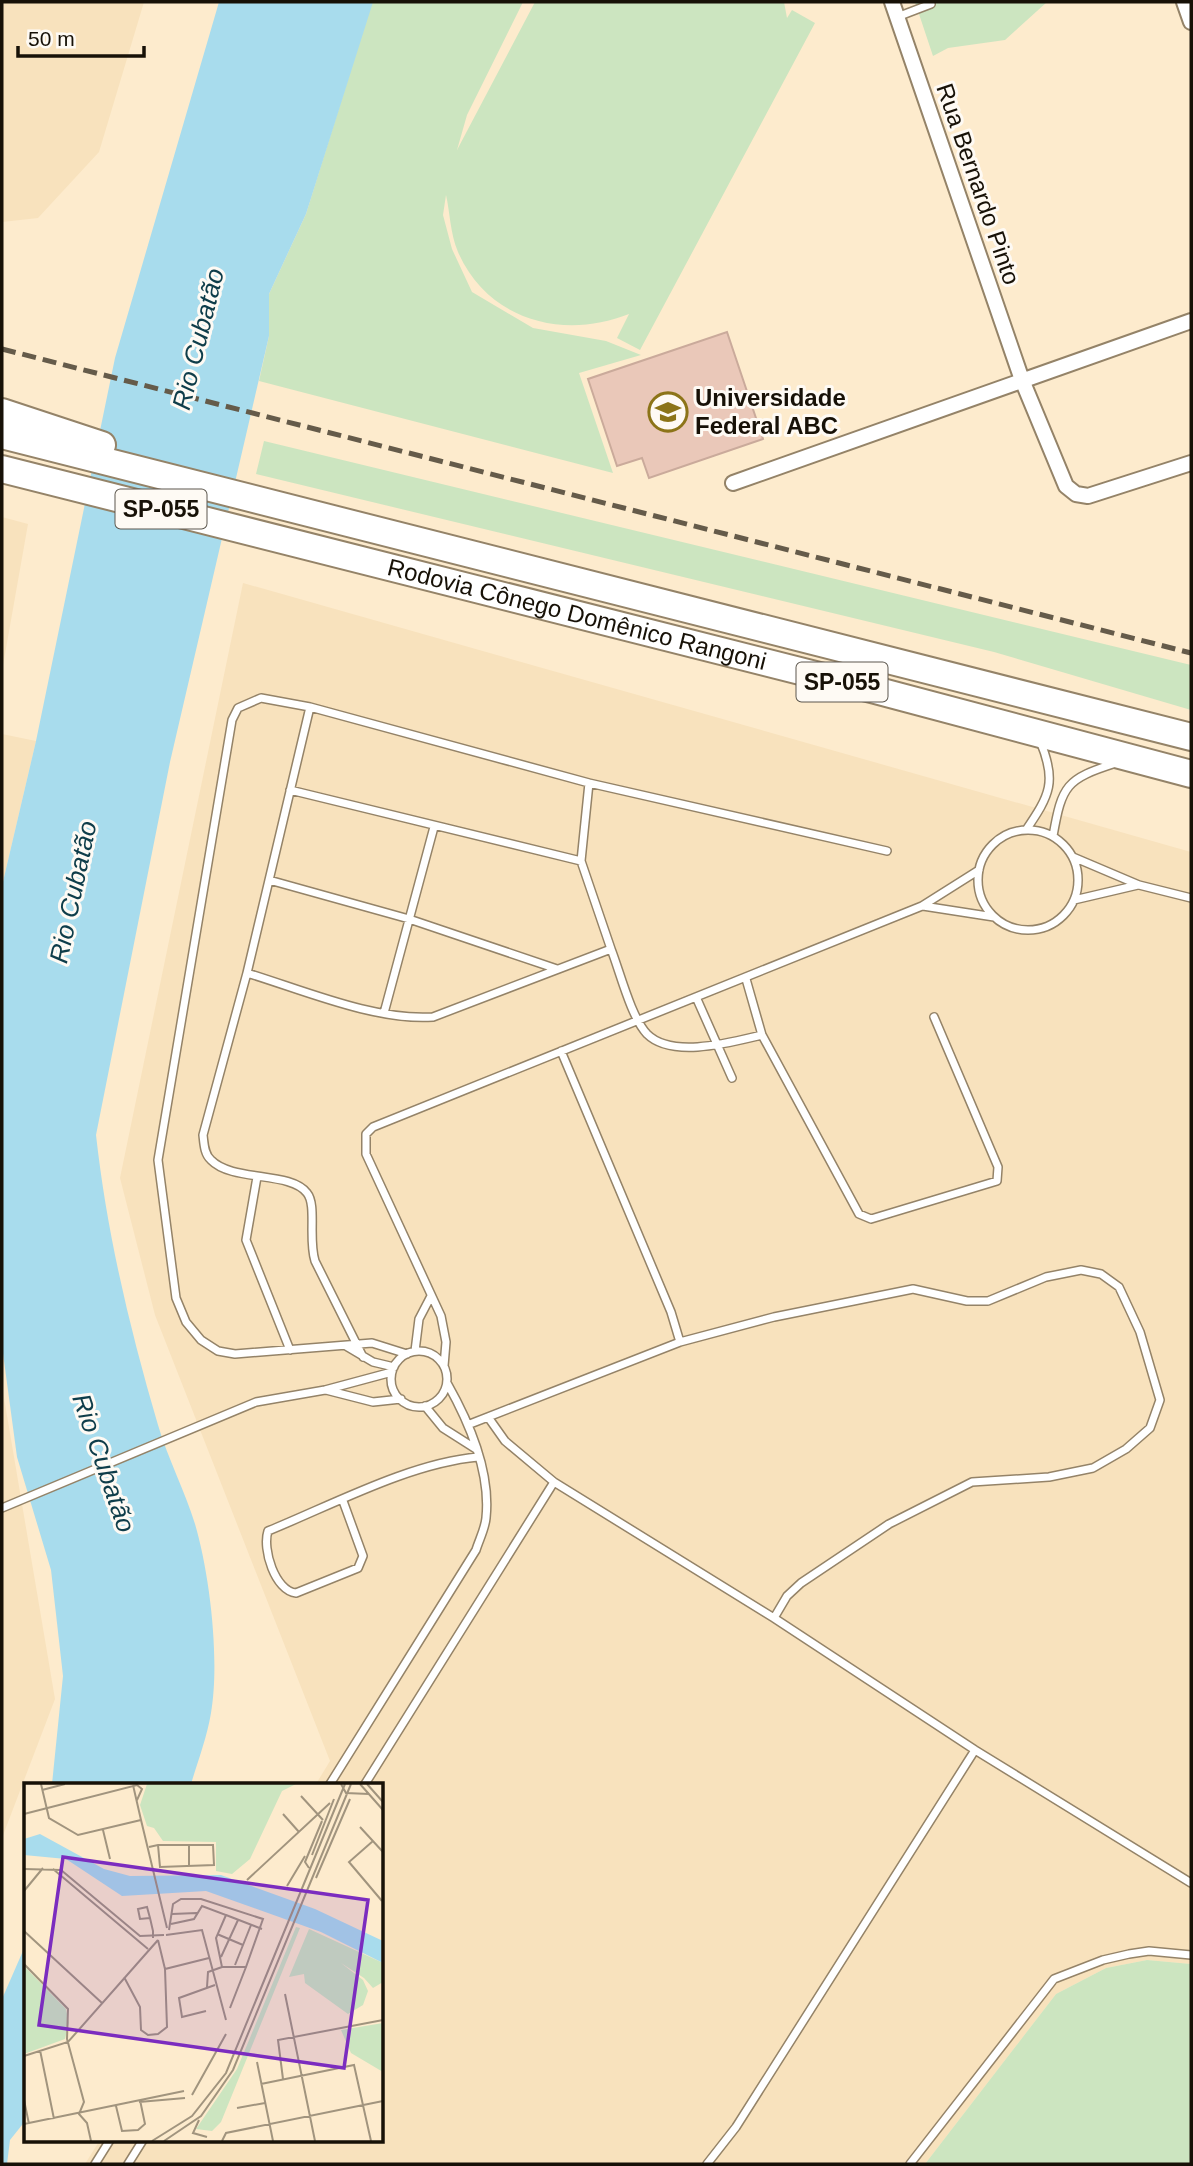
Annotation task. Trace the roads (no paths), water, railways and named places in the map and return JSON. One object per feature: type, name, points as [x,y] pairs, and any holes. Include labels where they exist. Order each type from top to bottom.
[{"type":"highway","points":[[2,412],[259,500]]},
{"type":"highway","name":"Rodovia Cônego Domênico Rangoni","points":[[2,435],[1191,737]]},
{"type":"highway","name":"Rodovia Cônego Domênico Rangoni","points":[[2,469],[1191,774]]},
{"type":"highway","points":[[2,483],[263,535]]},
{"type":"street","name":"Rua Bernardo Pinto","points":[[892,2],[1022,380],[1066,486],[1076,494],[1088,496],[1191,463]]},
{"type":"street","points":[[1184,2],[1191,22]]},
{"type":"street","points":[[733,483],[1191,321]]},
{"type":"lane","points":[[897,17],[931,4]]},
{"type":"lane","points":[[444,1366],[427,1352],[358,1343],[235,1354],[218,1351],[201,1340],[186,1322],[176,1298],[158,1160],[232,720],[238,708],[261,698],[310,707],[589,783],[887,852]]},
{"type":"lane","points":[[310,707],[247,973],[203,1135],[205,1150],[210,1160],[257,1177],[295,1184],[305,1189],[312,1199],[310,1245],[315,1261],[363,1357]]},
{"type":"lane","points":[[1026,830],[1044,805],[1051,775],[1037,734]]},
{"type":"lane","points":[[1053,836],[1058,805],[1071,781],[1082,774],[1131,759]]},
{"type":"lane","points":[[589,783],[581,861],[611,949],[639,1020],[647,1033],[659,1042],[675,1046],[717,1046],[762,1035]]},
{"type":"lane","points":[[290,790],[581,861]]},
{"type":"lane","points":[[384,1013],[434,827]]},
{"type":"lane","points":[[995,917],[979,891],[979,870],[982,860],[996,842],[1015,831],[1026,830],[1053,836],[1072,856],[1139,885],[1191,898]]},
{"type":"lane","points":[[922,906],[995,917],[1015,929],[1039,929],[1060,919],[1074,900],[1078,878],[1072,856]]},
{"type":"lane","points":[[331,1783],[476,1550],[486,1520],[486,1493],[470,1424],[447,1383],[444,1328],[366,1154],[366,1134],[373,1127],[922,906],[979,870]]},
{"type":"lane","points":[[269,880],[409,919],[558,970]]},
{"type":"lane","points":[[1074,900],[1139,885]]},
{"type":"lane","points":[[247,973],[384,1013],[412,1018],[433,1017],[611,949]]},
{"type":"lane","points":[[746,979],[762,1035],[859,1214],[871,1219],[997,1181],[998,1167],[934,1017]]},
{"type":"lane","points":[[696,997],[732,1078]]},
{"type":"lane","points":[[561,1051],[671,1312],[680,1342]]},
{"type":"lane","points":[[257,1177],[246,1240],[290,1350]]},
{"type":"lane","points":[[470,1424],[680,1342],[774,1317],[913,1289],[967,1301],[988,1301],[1046,1277],[1081,1270],[1101,1274],[1119,1287],[1140,1332],[1160,1400],[1150,1428],[1126,1450],[1093,1468],[1049,1476],[972,1482],[889,1524],[801,1583],[787,1596],[774,1618]]},
{"type":"lane","points":[[2,1508],[256,1402],[326,1390],[393,1369],[411,1352],[419,1319],[431,1296]]},
{"type":"lane","points":[[345,1345],[363,1357],[393,1369]]},
{"type":"lane","points":[[393,1369],[393,1387],[401,1399]]},
{"type":"lane","points":[[326,1390],[373,1402],[401,1399],[416,1406],[425,1406],[439,1398],[447,1383]]},
{"type":"lane","points":[[425,1406],[443,1428],[477,1453]]},
{"type":"lane","points":[[488,1417],[505,1441],[554,1482],[774,1618],[975,1750],[1191,1883]]},
{"type":"lane","points":[[343,1501],[363,1556],[358,1568],[296,1593],[288,1592],[282,1588],[265,1547],[268,1531],[425,1467],[477,1453]]},
{"type":"lane","points":[[366,1783],[554,1482]]},
{"type":"lane","points":[[707,2164],[736,2127],[975,1750]]},
{"type":"lane","points":[[910,2164],[1043,1989],[1054,1979],[1103,1960],[1129,1954],[1149,1951],[1191,1955]]},
{"type":"lane","points":[[94,2164],[109,2142]]},
{"type":"lane","points":[[128,2164],[142,2142]]},
{"type":"water","name":"Rio Cubatão","points":[[219,2],[373,2],[306,214],[269,294],[269,336],[170,762],[96,1135],[106,1209],[129,1318],[158,1425],[191,1512],[209,1593],[214,1644],[214,1692],[205,1740],[191,1783],[52,1783],[63,1676],[51,1570],[17,1457],[2,1346],[2,886],[36,741],[115,358]]},
{"type":"water","points":[[24,1949],[24,2122],[10,2140],[7,2164],[2,2164],[2,1999]]},
{"type":"railway","points":[[2,349],[1191,653]]},
{"type":"place","name":"Universidade Federal ABC","points":[[668,412]]}]
